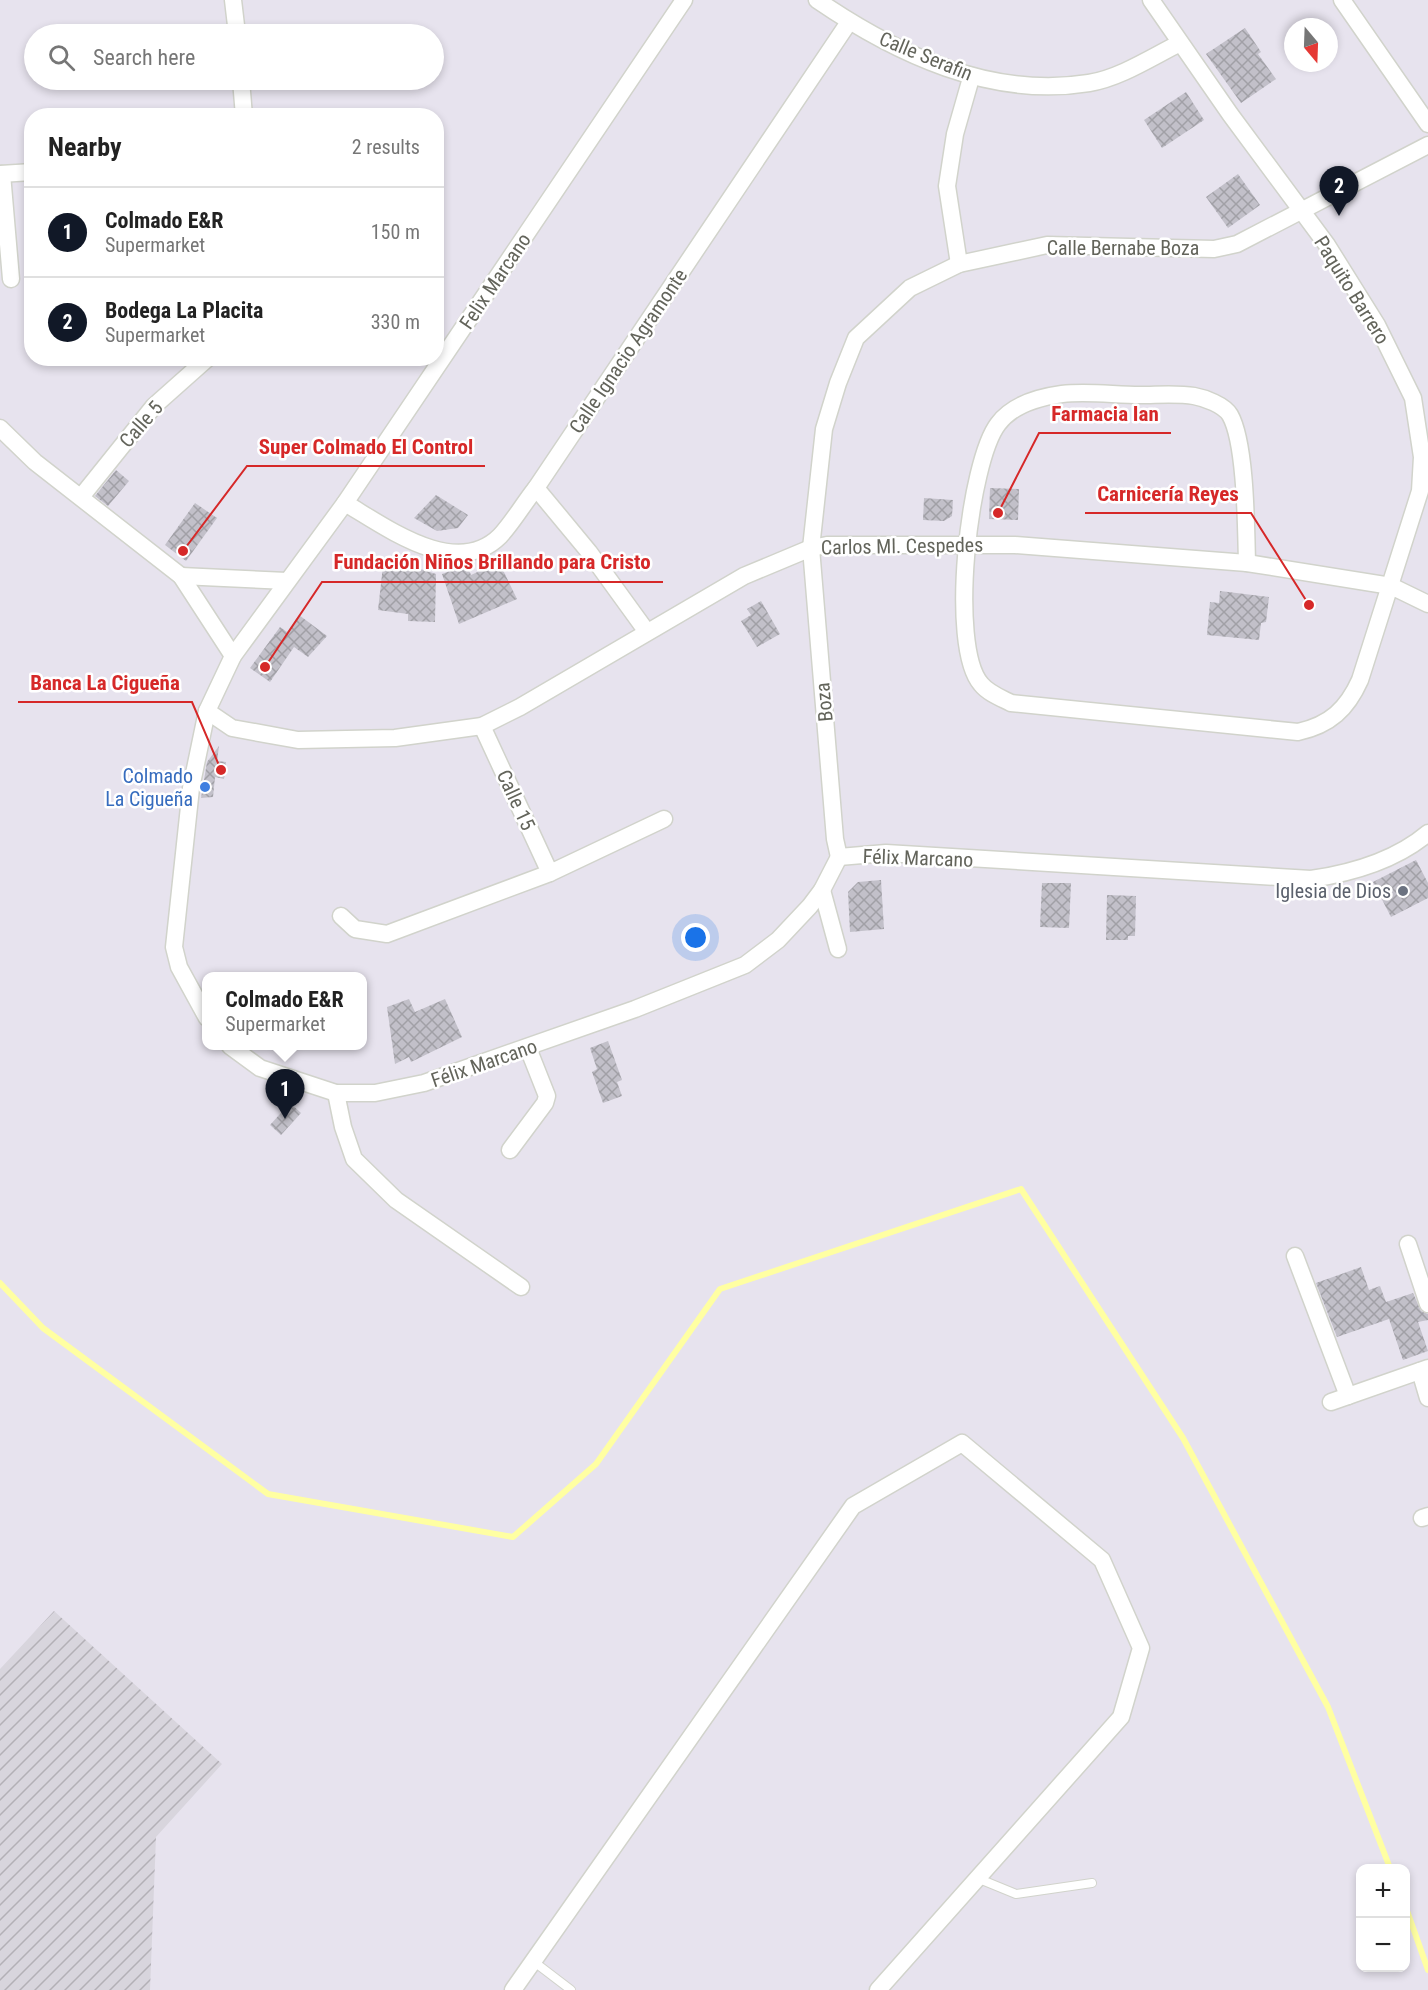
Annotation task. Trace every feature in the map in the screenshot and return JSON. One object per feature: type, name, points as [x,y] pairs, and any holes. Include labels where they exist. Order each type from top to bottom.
[{"type":"street","points":[[233,0],[236,24]]},
{"type":"street","name":"Felix Marcano","points":[[444,356],[684,0]]},
{"type":"street","name":"Calle Serafin","points":[[817,0],[849,22],[917,57],[971,78],[1039,87],[1090,83],[1128,69],[1180,43]]},
{"type":"street","name":"Paquito Barrero","points":[[1151,0],[1327,245],[1377,325],[1413,398],[1422,457],[1420,491],[1391,586],[1353,697],[1340,713],[1326,723],[1299,732],[1011,703],[995,696],[980,684],[967,648],[962,597],[968,543],[979,472],[987,444],[998,424],[1013,409],[1063,394],[1195,396],[1219,405],[1229,414],[1233,425],[1244,492],[1247,563]]},
{"type":"street","points":[[1342,0],[1428,124]]},
{"type":"street","name":"Calle Ignacio Agramonte","points":[[345,503],[409,542],[452,552],[469,553],[500,536],[536,488],[849,22]]},
{"type":"street","points":[[959,264],[947,186],[955,134],[971,78]]},
{"type":"street","points":[[242,90],[243,108]]},
{"type":"street","name":"Calle Bernabe Boza","points":[[811,548],[824,429],[838,383],[856,339],[910,288],[959,264],[1047,245],[1214,249],[1237,244],[1428,145]]},
{"type":"street","points":[[11,279],[1,174],[24,173]]},
{"type":"street","name":"Calle 5","points":[[81,497],[154,406],[199,366]]},
{"type":"street","name":"Felix Marcano","points":[[207,711],[233,656],[345,503],[437,366]]},
{"type":"street","points":[[0,428],[35,462],[181,576],[233,656]]},
{"type":"street","points":[[536,488],[589,552],[647,632]]},
{"type":"street","name":"Carlos Ml. Cespedes","points":[[207,711],[232,728],[298,740],[395,738],[482,726],[744,576],[811,548],[827,544],[968,543],[1247,563],[1391,586],[1428,604]]},
{"type":"street","name":"Boza","points":[[811,548],[835,839],[839,857]]},
{"type":"street","points":[[181,576],[287,581]]},
{"type":"street","points":[[202,1009],[179,967],[174,947],[191,788],[207,711]]},
{"type":"street","name":"Calle 15","points":[[482,726],[550,873]]},
{"type":"street","points":[[340,916],[355,929],[387,934],[550,873],[664,819]]},
{"type":"street","name":"Félix Marcano","points":[[235,1050],[260,1068],[336,1093],[375,1093],[423,1083],[528,1048],[746,965],[778,940],[822,890],[839,857],[886,853],[1311,879],[1344,875],[1389,857],[1428,833]]},
{"type":"street","points":[[822,890],[838,950]]},
{"type":"street","points":[[510,1150],[545,1103],[547,1096],[528,1048]]},
{"type":"street","points":[[336,1093],[354,1159],[396,1200],[521,1287]]},
{"type":"street","points":[[1408,1244],[1428,1304]]},
{"type":"street","points":[[1295,1256],[1348,1396]]},
{"type":"street","points":[[1331,1402],[1424,1369],[1428,1398]]},
{"type":"street","points":[[513,1990],[852,1506],[962,1443],[1102,1560],[1141,1648],[1121,1716],[878,1990]]},
{"type":"lane","points":[[977,1878],[1016,1894],[1092,1883]]},
{"type":"lane","points":[[533,1961],[571,1990]]},
{"type":"shaded area","points":[[54,1611],[222,1764],[156,1837],[150,1990],[0,1990],[0,1669]]},
{"type":"building","points":[[1245,28],[1261,52],[1258,54],[1276,79],[1241,103],[1206,54]]},
{"type":"building","points":[[1186,92],[1204,120],[1162,148],[1144,120]]},
{"type":"building","points":[[1238,174],[1260,205],[1228,228],[1206,197]]},
{"type":"building","points":[[116,470],[129,481],[108,506],[95,496]]},
{"type":"building","points":[[990,488],[1019,489],[1018,520],[989,519]]},
{"type":"building","points":[[436,495],[468,515],[458,528],[437,531],[414,518]]},
{"type":"building","points":[[924,498],[953,500],[952,516],[944,521],[923,520]]},
{"type":"building","points":[[195,503],[217,518],[186,561],[165,545]]},
{"type":"building","points":[[384,557],[436,574],[435,622],[408,621],[408,614],[378,610]]},
{"type":"building","points":[[499,562],[517,599],[459,624],[442,574],[467,565],[471,575]]},
{"type":"building","points":[[1220,591],[1269,597],[1266,622],[1261,623],[1259,640],[1207,635],[1210,602],[1219,603]]},
{"type":"building","points":[[761,601],[780,634],[757,647],[741,621],[751,615],[747,609]]},
{"type":"building","points":[[299,615],[327,636],[308,657],[294,647],[270,682],[250,668],[280,627],[287,632]]},
{"type":"building","name":"Colmado La Cigueña","points":[[219,746],[217,761],[226,762],[224,779],[215,777],[213,797],[201,798],[207,762]]},
{"type":"building","name":"Iglesia de Dios","points":[[1416,860],[1428,883],[1428,898],[1391,917],[1373,882]]},
{"type":"building","points":[[881,880],[884,929],[850,932],[848,892],[858,882]]},
{"type":"building","points":[[1042,883],[1071,883],[1069,928],[1040,927]]},
{"type":"building","points":[[1107,895],[1136,896],[1135,936],[1128,936],[1128,940],[1106,940]]},
{"type":"building","points":[[409,999],[415,1012],[445,999],[462,1037],[411,1062],[409,1057],[395,1064],[387,1007]]},
{"type":"building","points":[[608,1041],[622,1080],[617,1082],[622,1096],[603,1103],[592,1072],[597,1069],[590,1048]]},
{"type":"building","points":[[290,1103],[301,1113],[281,1135],[270,1125]]},
{"type":"building","points":[[1361,1267],[1369,1290],[1380,1286],[1386,1302],[1413,1293],[1421,1311],[1428,1314],[1428,1320],[1418,1322],[1428,1351],[1403,1360],[1389,1319],[1337,1337],[1316,1283]]},
{"type":"waterway","points":[[0,1283],[43,1328],[268,1494],[513,1537],[596,1464],[720,1289],[1021,1189],[1183,1438],[1328,1707],[1388,1864]]},
{"type":"waterway","points":[[1410,1918],[1428,1970]]},
{"type":"place","name":"Bodega La Placita","points":[[1339,216]]},
{"type":"place","name":"Farmacia Ian","points":[[998,513]]},
{"type":"place","name":"Super Colmado El Control","points":[[183,551]]},
{"type":"place","name":"Carnicería Reyes","points":[[1309,605]]},
{"type":"place","name":"Fundación Niños Brillando para Cristo","points":[[265,667]]},
{"type":"place","name":"Banca La Cigueña","points":[[221,770]]},
{"type":"place","name":"Colmado La Cigueña","points":[[205,787]]},
{"type":"place","name":"Iglesia de Dios","points":[[1403,891]]},
{"type":"place","name":"Colmado E&R","points":[[285,1119]]}]
